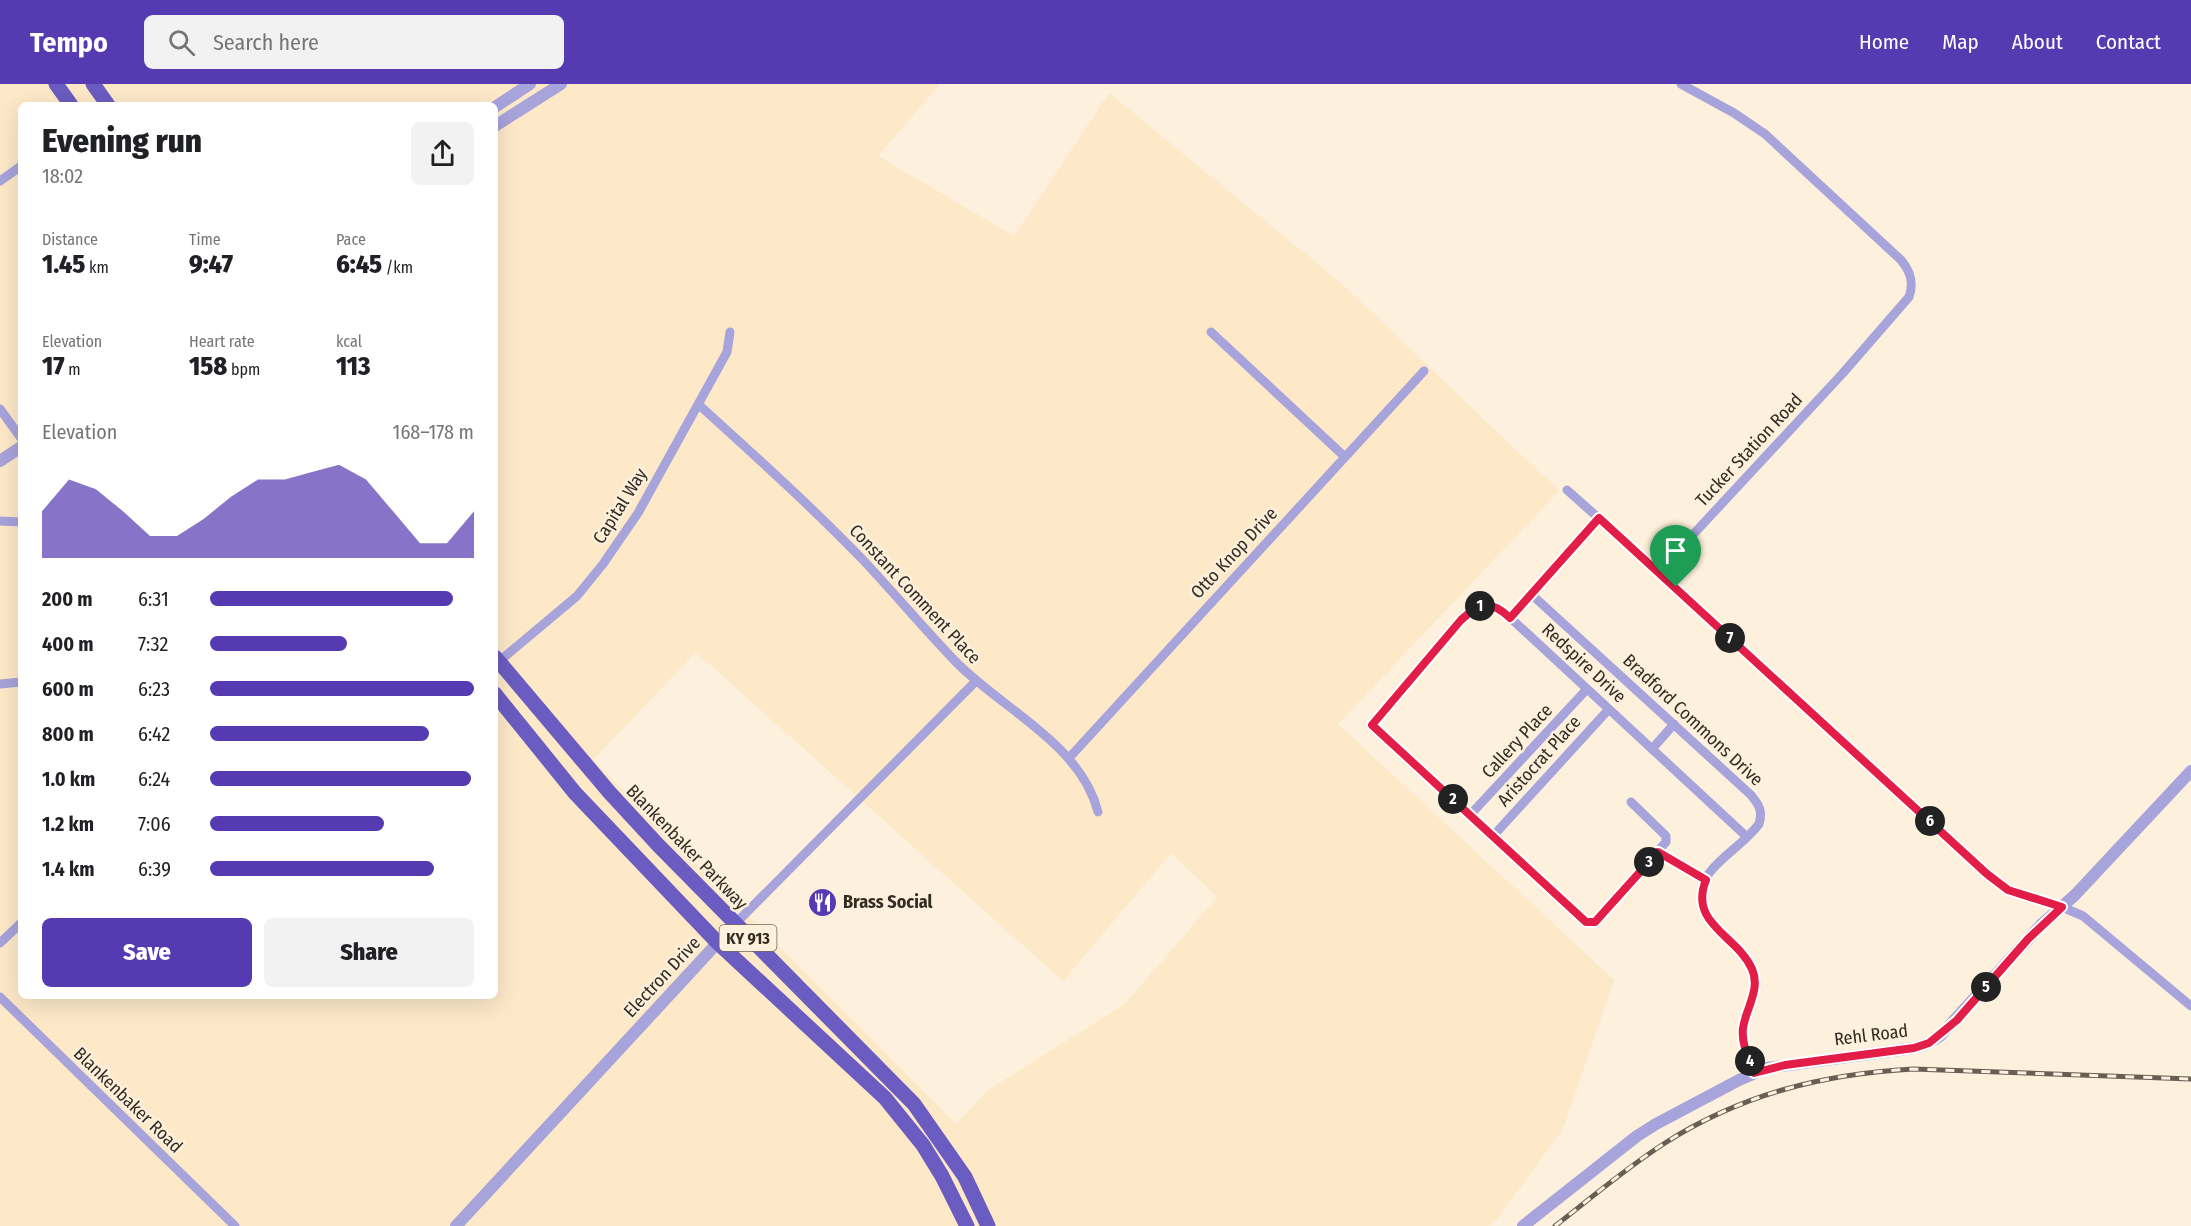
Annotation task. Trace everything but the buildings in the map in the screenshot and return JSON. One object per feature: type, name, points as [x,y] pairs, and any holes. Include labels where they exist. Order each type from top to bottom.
[{"type":"main road","points":[[56,84],[69,102]]},
{"type":"main road","points":[[93,84],[106,102]]},
{"type":"main road","name":"Blankenbaker Parkway","points":[[498,663],[610,793],[734,925],[914,1104],[965,1177],[988,1226]]},
{"type":"main road","name":"KY 913","points":[[498,698],[575,793],[718,942],[862,1076],[904,1121],[923,1145],[942,1176],[967,1226]]},
{"type":"street","points":[[498,105],[530,84]]},
{"type":"street","points":[[498,124],[561,84]]},
{"type":"street","name":"Tucker Station Road","points":[[1676,587],[1669,569],[1675,554],[1843,373],[1909,297],[1912,288],[1910,273],[1901,260],[1765,134],[1734,113],[1681,84]]},
{"type":"street","points":[[0,180],[18,168]]},
{"type":"street","name":"Capital Way","points":[[498,659],[577,596],[589,583],[638,513],[728,352],[730,332]]},
{"type":"street","points":[[1211,332],[1345,457]]},
{"type":"street","name":"Otto Knop Drive","points":[[1069,758],[1424,371]]},
{"type":"street","name":"Constant Comment Place","points":[[698,404],[804,502],[863,561],[956,662],[1069,758],[1087,783],[1098,812]]},
{"type":"street","points":[[0,409],[18,434]]},
{"type":"street","points":[[0,461],[18,449]]},
{"type":"street","points":[[1567,490],[1676,587],[1987,874],[2008,890],[2062,907],[2091,922],[2191,1006]]},
{"type":"street","points":[[1510,618],[1599,518]]},
{"type":"street","points":[[0,521],[18,522]]},
{"type":"street","name":"Bradford Commons Drive","points":[[1531,594],[1758,804],[1762,814],[1759,824],[1709,873],[1706,880]]},
{"type":"street","name":"Redspire Drive","points":[[1658,852],[1595,922],[1586,922],[1372,725],[1461,620],[1474,608],[1485,604],[1503,611],[1748,837]]},
{"type":"street","name":"Electron Drive","points":[[456,1226],[734,925],[976,681]]},
{"type":"street","points":[[0,684],[18,682]]},
{"type":"street","name":"Callery Place","points":[[1470,815],[1587,689]]},
{"type":"street","name":"Aristocrat Place","points":[[1494,835],[1609,709]]},
{"type":"street","points":[[1652,749],[1674,724]]},
{"type":"street","name":"Rehl Road","points":[[1523,1226],[1647,1130],[1754,1073],[1785,1065],[1914,1048],[1929,1043],[1957,1020],[2028,939],[2075,896],[2191,771]]},
{"type":"street","points":[[1631,802],[1666,836],[1666,842],[1658,852],[1706,880],[1702,898],[1704,912],[1739,950],[1752,969],[1754,991],[1743,1028],[1744,1042],[1754,1073]]},
{"type":"street","points":[[0,943],[18,927]]},
{"type":"street","name":"Blankenbaker Road","points":[[0,997],[235,1226]]},
{"type":"shaded area","points":[[0,84],[940,84],[878,156],[1014,236],[1109,93],[1343,285],[1559,491],[1338,724],[1614,980],[1563,1129],[1497,1219],[1489,1226],[0,1226]],"holes":[[[696,652],[1063,981],[1171,853],[1217,897],[1125,1004],[988,1090],[956,1124],[593,760]]]},
{"type":"railway","points":[[1555,1226],[1636,1163],[1694,1126],[1754,1099],[1815,1082],[1913,1069],[2191,1079]]},
{"type":"place","name":"Brass Social","points":[[822,902]]},
{"type":"route","points":[[1599,518],[1676,587],[1987,874],[2008,890],[2062,907],[2028,939],[1957,1020],[1929,1043],[1921,1047],[1767,1068],[1754,1073],[1744,1042],[1743,1028],[1755,980],[1752,969],[1739,950],[1704,912],[1702,898],[1706,880],[1658,852],[1595,922],[1586,922],[1372,725],[1461,620],[1474,608],[1485,604],[1503,611],[1510,618],[1599,518]]}]
